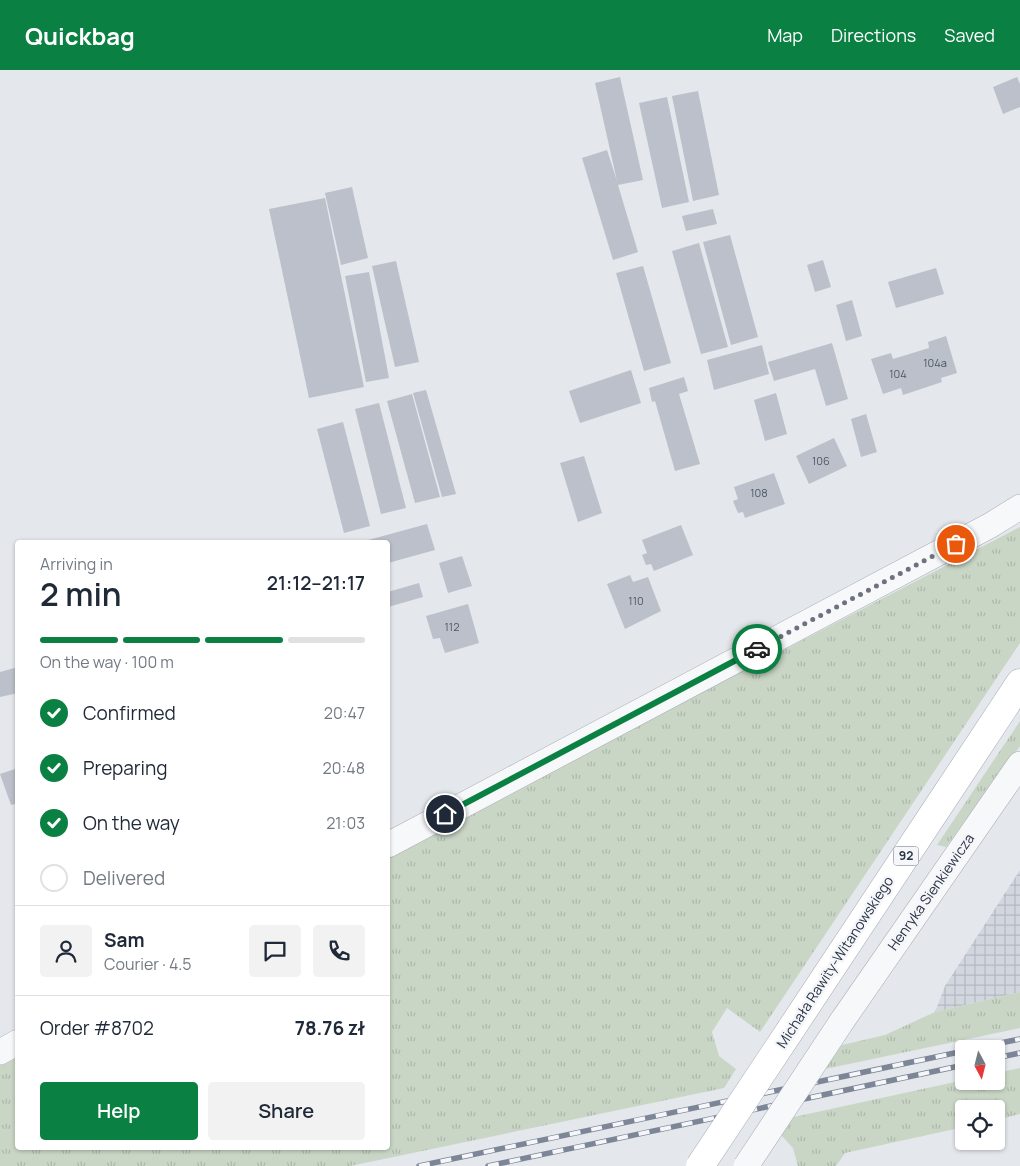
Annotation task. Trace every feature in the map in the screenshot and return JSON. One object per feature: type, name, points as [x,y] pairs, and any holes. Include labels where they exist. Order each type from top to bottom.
[{"type":"main road","name":"Michała Rawity-Witanowskiego","points":[[700,1166],[1020,683]]},
{"type":"street","points":[[390,844],[992,525],[1020,507]]},
{"type":"street","name":"Henryka Sienkiewicza","points":[[746,1166],[842,1021],[1020,764]]},
{"type":"street","points":[[0,1052],[15,1044]]},
{"type":"shaded area","points":[[1020,870],[1020,992],[935,1012],[945,986]]},
{"type":"green space","points":[[1020,527],[1020,643],[760,1032],[727,1008],[712,1032],[719,1056],[736,1069],[724,1088],[350,1166],[0,1166],[0,1062],[15,1054],[15,1150],[390,1150],[390,855]]},
{"type":"green space","points":[[1020,721],[1020,746],[946,847],[937,845]]},
{"type":"green space","points":[[1020,992],[1020,1028],[955,1040],[955,1042],[825,1069],[842,1045],[885,1035],[935,1012]]},
{"type":"green space","points":[[1020,1068],[1020,1114],[1005,1118],[1005,1100],[955,1100],[955,1129],[845,1153],[836,1166],[798,1166],[793,1148],[781,1135],[794,1117],[955,1082],[955,1090],[1005,1090],[1005,1071]]},
{"type":"building","points":[[620,77],[643,180],[618,185],[638,252],[613,260],[582,158],[607,150],[617,181],[595,83]]},
{"type":"building","points":[[1017,77],[1020,84],[1020,107],[1003,114],[993,87]]},
{"type":"building","points":[[698,91],[719,195],[693,201],[672,96]]},
{"type":"building","points":[[667,97],[689,202],[662,208],[639,103]]},
{"type":"building","points":[[352,187],[368,258],[341,265],[325,193]]},
{"type":"building","points":[[325,198],[364,387],[309,398],[269,209]]},
{"type":"building","points":[[713,209],[717,224],[686,231],[682,216]]},
{"type":"building","points":[[730,235],[758,337],[731,345],[703,242]]},
{"type":"building","points":[[699,243],[728,347],[701,354],[672,251]]},
{"type":"building","points":[[823,260],[831,287],[815,292],[807,265]]},
{"type":"building","points":[[396,261],[419,362],[395,367],[372,266]]},
{"type":"building","points":[[643,266],[671,363],[644,371],[616,273]]},
{"type":"building","points":[[936,268],[944,294],[896,308],[888,282]]},
{"type":"building","points":[[369,272],[389,378],[366,382],[345,276]]},
{"type":"building","points":[[852,300],[862,336],[846,341],[836,305]]},
{"type":"building","points":[[946,336],[957,373],[941,378],[942,382],[903,395],[901,388],[883,394],[871,359],[891,353],[893,359],[929,348],[928,342]]},
{"type":"building","points":[[832,343],[848,399],[826,406],[815,369],[774,381],[768,362]]},
{"type":"building","points":[[762,345],[769,374],[714,390],[707,360]]},
{"type":"building","points":[[631,370],[641,403],[580,423],[569,391]]},
{"type":"building","points":[[684,377],[688,391],[679,394],[700,464],[675,471],[655,401],[652,402],[649,388]]},
{"type":"building","points":[[426,390],[456,494],[442,497],[413,393]]},
{"type":"building","points":[[776,393],[787,434],[765,441],[754,400]]},
{"type":"building","points":[[412,394],[440,497],[415,503],[387,401]]},
{"type":"building","points":[[379,403],[406,508],[381,514],[355,409]]},
{"type":"building","points":[[866,414],[877,452],[861,457],[851,419]]},
{"type":"building","points":[[343,422],[370,526],[344,533],[317,429]]},
{"type":"building","points":[[834,438],[847,466],[809,484],[796,456]]},
{"type":"building","points":[[584,456],[602,513],[578,522],[560,463]]},
{"type":"building","points":[[774,473],[785,504],[745,518],[743,512],[738,513],[733,501],[738,499],[734,487]]},
{"type":"building","points":[[427,524],[435,550],[390,562],[390,540],[368,540]]},
{"type":"building","points":[[681,525],[693,555],[654,571],[651,564],[646,565],[642,555],[647,553],[642,540]]},
{"type":"building","points":[[462,556],[472,586],[448,593],[439,563]]},
{"type":"building","points":[[630,575],[633,582],[648,577],[661,611],[625,629],[607,584]]},
{"type":"building","points":[[419,583],[423,597],[390,606],[390,591]]},
{"type":"building","points":[[468,604],[479,643],[445,653],[440,638],[433,639],[426,616]]},
{"type":"building","points":[[15,668],[15,694],[0,697],[0,672]]},
{"type":"building","points":[[15,769],[15,804],[11,805],[0,774]]},
{"type":"railway","points":[[1005,1042],[1020,1039]]},
{"type":"railway","points":[[419,1166],[955,1053]]},
{"type":"railway","points":[[1005,1056],[1020,1053]]},
{"type":"railway","points":[[488,1166],[955,1067]]},
{"type":"way so far","points":[[757,649],[956,544]]},
{"type":"route","points":[[445,814],[757,649]]}]
